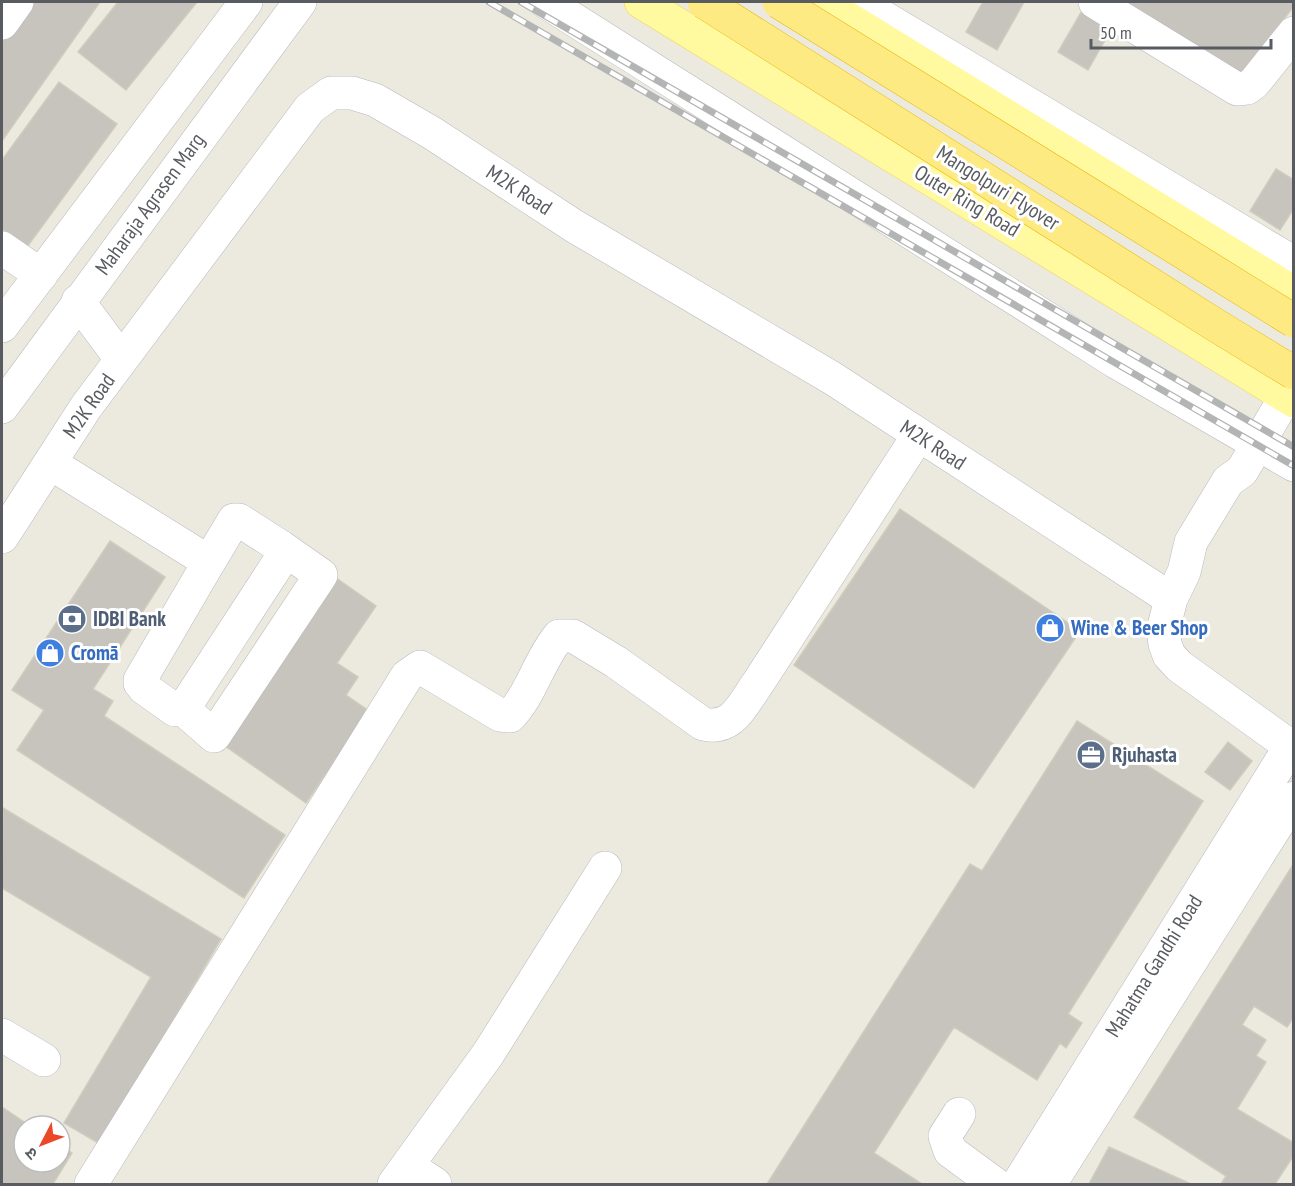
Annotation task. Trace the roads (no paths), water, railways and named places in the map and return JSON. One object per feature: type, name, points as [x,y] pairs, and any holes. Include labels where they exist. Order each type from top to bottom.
[{"type":"highway","name":"Mangolpuri Flyover","points":[[704,2],[1217,326],[1291,390]]},
{"type":"highway","name":"Mangolpuri Flyover","points":[[779,2],[1293,321]]},
{"type":"main road","name":"Outer Ring Road","points":[[641,2],[1291,390]]},
{"type":"main road","points":[[821,2],[860,14],[1293,293]]},
{"type":"main road","points":[[812,106],[860,14]]},
{"type":"street","points":[[2,23],[17,2]]},
{"type":"street","name":"Maharaja Agrasen Marg","points":[[2,326],[246,2]]},
{"type":"street","name":"Maharaja Agrasen Marg","points":[[2,407],[300,2]]},
{"type":"street","points":[[546,2],[1116,362],[1250,458],[1293,465]]},
{"type":"street","points":[[1095,2],[1237,89],[1247,88],[1254,83],[1293,33]]},
{"type":"street","points":[[860,14],[1293,263]]},
{"type":"street","points":[[194,70],[230,96]]},
{"type":"street","name":"M2K Road","points":[[2,537],[86,407],[310,108],[331,93],[352,93],[375,100],[432,133],[574,226],[832,378],[918,436],[1178,585]]},
{"type":"street","points":[[2,248],[40,275]]},
{"type":"street","points":[[78,301],[121,359]]},
{"type":"street","points":[[1291,390],[1250,458],[1228,481],[1191,542],[1163,630],[1164,644],[1169,655],[1179,666],[1292,748]]},
{"type":"street","points":[[91,1185],[407,676],[420,667],[500,715],[510,716],[520,705],[549,647],[559,636],[573,636],[616,662],[703,724],[714,726],[725,724],[733,718],[758,684],[918,436]]},
{"type":"street","points":[[50,463],[209,562]]},
{"type":"street","points":[[234,520],[238,520],[284,550],[283,556],[183,709],[175,710],[144,688],[140,680],[209,562],[234,520]]},
{"type":"street","name":"Mahatma Gandhi Road","points":[[1018,1185],[1292,748]]},
{"type":"street","name":"Mahatma Gandhi Road","points":[[1050,1185],[1293,798]]},
{"type":"street","points":[[435,1185],[401,1175],[488,1054],[605,868]]},
{"type":"street","points":[[2,1035],[44,1060]]},
{"type":"street","points":[[958,1113],[945,1136],[950,1151],[995,1185]]},
{"type":"railway","points":[[489,2],[1294,466]]},
{"type":"railway","points":[[521,2],[1294,447]]},
{"type":"place","name":"IDBI Bank","points":[[72,619]]},
{"type":"place","name":"Wine & Beer Shop","points":[[1050,628]]},
{"type":"place","name":"Cromā","points":[[50,653]]},
{"type":"place","name":"Rjuhasta","points":[[1091,755]]}]
